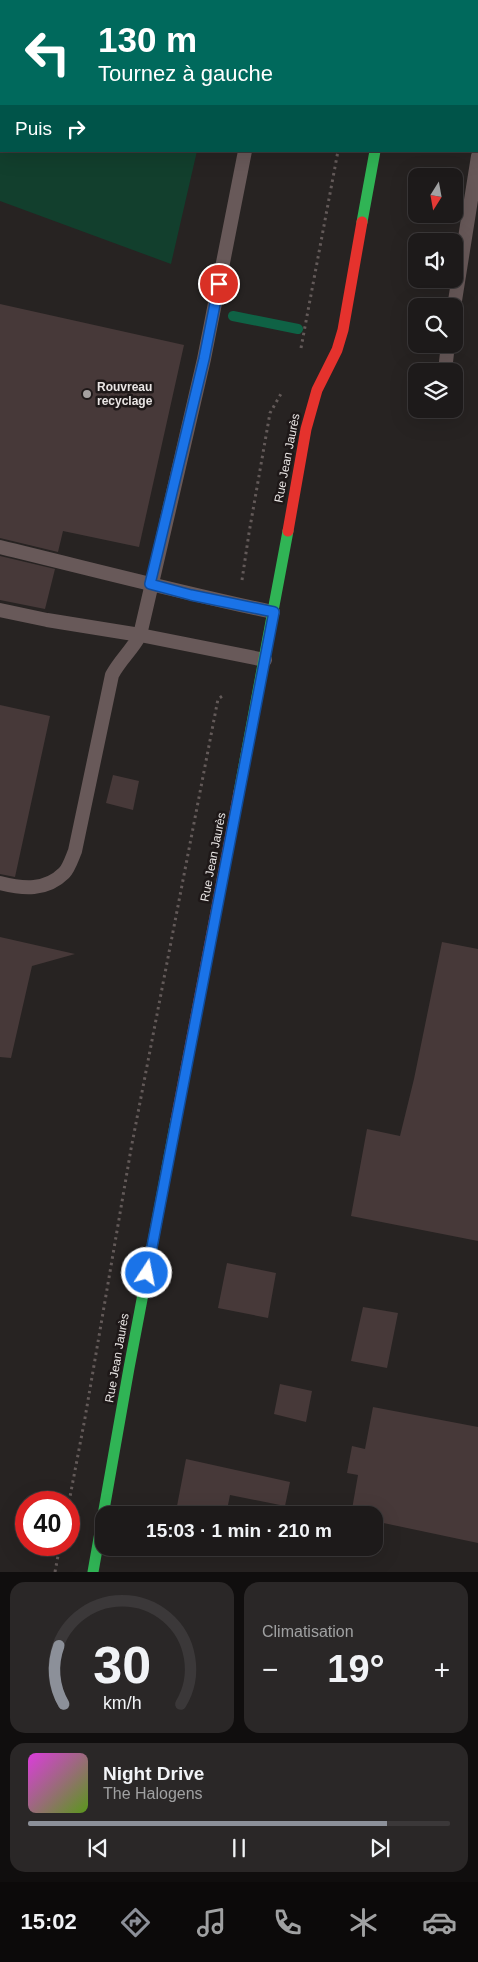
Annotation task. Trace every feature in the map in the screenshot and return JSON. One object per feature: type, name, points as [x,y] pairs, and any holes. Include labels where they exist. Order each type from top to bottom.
[{"type":"street","name":"Rue Jean Jaurès","points":[[93,1572],[132,1349],[265,660],[306,429],[317,390],[337,350],[343,330],[375,152]]},
{"type":"lane","points":[[0,883],[21,888],[46,886],[66,872],[75,851],[112,675],[119,662],[133,647],[140,635],[150,584],[204,359],[245,152]]},
{"type":"lane","points":[[456,298],[471,233],[478,156]]},
{"type":"lane","points":[[0,547],[191,595],[274,612]]},
{"type":"lane","points":[[0,610],[265,660]]},
{"type":"path","points":[[55,1572],[58,1556]]},
{"type":"green space","points":[[0,152],[197,152],[171,264],[0,201]]},
{"type":"building","name":"Rouvreau recyclage","points":[[0,304],[184,345],[139,547],[63,531],[58,552],[0,538]]},
{"type":"building","points":[[0,556],[55,569],[45,609],[0,600]]},
{"type":"building","points":[[0,705],[50,716],[15,877],[0,874]]},
{"type":"building","points":[[113,775],[139,781],[133,810],[106,803]]},
{"type":"building","points":[[0,937],[75,954],[32,966],[11,1058],[0,1057]]},
{"type":"building","points":[[442,942],[478,949],[478,1241],[351,1216],[367,1129],[400,1136],[414,1079]]},
{"type":"building","points":[[227,1263],[276,1273],[268,1318],[218,1308]]},
{"type":"building","points":[[363,1307],[398,1313],[387,1368],[351,1361]]},
{"type":"building","points":[[280,1384],[312,1391],[306,1422],[274,1414]]},
{"type":"building","points":[[373,1407],[478,1427],[478,1543],[383,1523],[383,1506],[353,1506],[358,1475],[347,1473],[352,1446],[365,1449]]},
{"type":"building","points":[[186,1459],[290,1482],[285,1506],[230,1495],[228,1506],[177,1506]]},
{"type":"waterway","points":[[233,316],[298,329]]},
{"type":"traffic: fast","points":[[362,222],[375,152]]},
{"type":"traffic: fast","points":[[239,792],[288,531]]},
{"type":"traffic: fast","points":[[93,1572],[176,1120]]},
{"type":"traffic: jam","points":[[288,531],[306,429],[317,390],[337,350],[343,330],[362,222]]},
{"type":"traffic: jam","points":[[176,1120],[239,792]]},
{"type":"place","name":"Rouvreau recyclage","points":[[87,394]]},
{"type":"route","points":[[147,1273],[274,612],[191,595],[150,584],[204,359],[219,284]]}]
